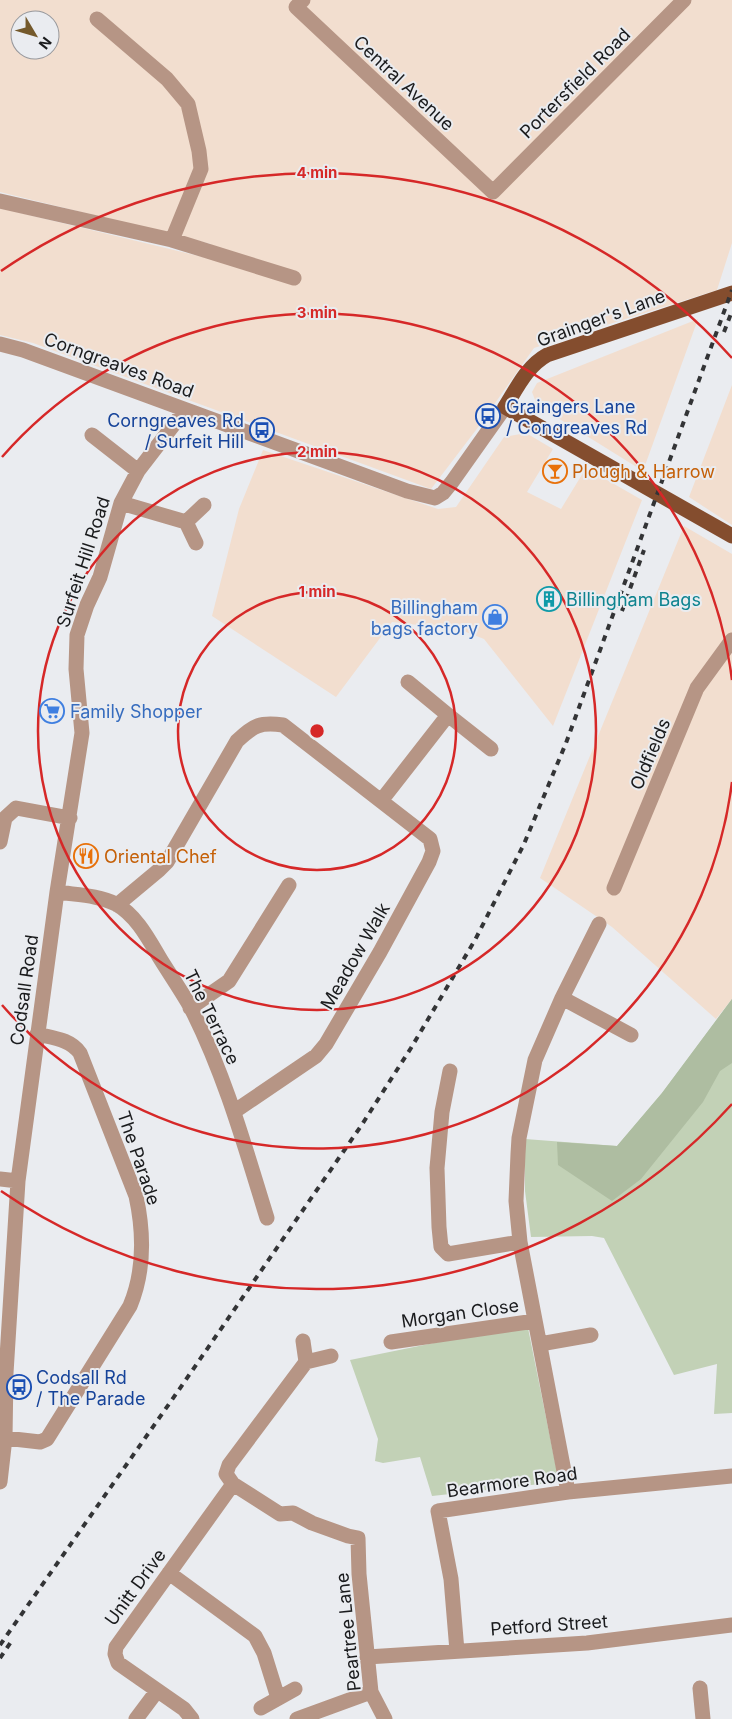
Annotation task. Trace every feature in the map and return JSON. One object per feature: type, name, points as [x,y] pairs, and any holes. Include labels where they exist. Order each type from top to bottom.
[{"type":"main road","name":"Grainger's Lane","points":[[505,407],[528,371],[537,360],[547,354],[732,293]]},
{"type":"main road","points":[[505,407],[732,536]]},
{"type":"street","name":"Central Avenue","points":[[303,0],[296,7],[493,192]]},
{"type":"street","name":"Portersfield Road","points":[[493,192],[684,0]]},
{"type":"street","points":[[97,19],[167,79],[188,104],[199,151],[200,169],[172,240]]},
{"type":"street","points":[[0,201],[172,240],[294,278]]},
{"type":"street","name":"Corngreaves Road","points":[[0,344],[23,350],[406,491],[435,498],[448,488],[505,407]]},
{"type":"street","name":"Surfeit Hill Road","points":[[57,892],[82,733],[76,668],[77,635],[87,605],[100,577],[121,504],[138,471],[186,410]]},
{"type":"street","points":[[92,435],[138,471]]},
{"type":"street","points":[[121,504],[186,522],[196,542]]},
{"type":"street","points":[[186,522],[204,505]]},
{"type":"street","name":"Oldfields","points":[[614,888],[697,688],[732,640]]},
{"type":"street","points":[[408,682],[491,749]]},
{"type":"street","points":[[381,801],[448,715]]},
{"type":"street","name":"Meadow Walk","points":[[117,905],[167,862],[237,741],[250,728],[262,723],[283,725],[430,839],[434,852],[429,862],[380,952],[326,1044],[316,1056],[234,1111]]},
{"type":"street","points":[[0,842],[5,818],[16,808],[70,818]]},
{"type":"street","points":[[190,1008],[229,981],[289,885]]},
{"type":"street","name":"The Terrace","points":[[57,892],[100,898],[117,905],[135,920],[146,935],[190,1008],[234,1111],[267,1218]]},
{"type":"street","name":"Codsall Road","points":[[0,1482],[5,1438],[6,1373],[18,1181],[57,892]]},
{"type":"street","points":[[568,1492],[520,1242],[516,1201],[519,1138],[535,1060],[543,1038],[599,924]]},
{"type":"street","points":[[562,998],[631,1035]]},
{"type":"street","name":"The Parade","points":[[5,1438],[40,1442],[47,1439],[130,1306],[137,1289],[142,1259],[141,1217],[136,1196],[80,1053],[75,1046],[65,1041],[37,1034]]},
{"type":"street","points":[[450,1071],[442,1112],[436,1168],[442,1248],[448,1254],[520,1242]]},
{"type":"street","points":[[0,1179],[18,1181]]},
{"type":"street","name":"Morgan Close","points":[[391,1342],[535,1321]]},
{"type":"street","points":[[540,1344],[591,1336]]},
{"type":"street","points":[[303,1341],[306,1362]]},
{"type":"street","points":[[233,1484],[226,1474],[229,1465],[306,1362],[330,1356]]},
{"type":"street","name":"Bearmore Road","points":[[457,1651],[450,1579],[438,1511],[568,1492],[732,1476]]},
{"type":"street","name":"Peartree Lane","points":[[233,1484],[280,1514],[293,1513],[321,1526],[358,1538],[359,1574],[371,1692],[385,1719]]},
{"type":"street","name":"Unitt Drive","points":[[192,1719],[184,1709],[118,1663],[114,1654],[116,1647],[233,1484]]},
{"type":"street","points":[[169,1573],[255,1636],[264,1653],[278,1698]]},
{"type":"street","name":"Petford Street","points":[[367,1657],[587,1643],[732,1625]]},
{"type":"street","points":[[700,1688],[703,1719]]},
{"type":"street","points":[[261,1708],[295,1689]]},
{"type":"street","points":[[136,1719],[157,1691]]},
{"type":"street","points":[[297,1719],[371,1692]]},
{"type":"shaded area","points":[[0,0],[732,0],[732,243],[717,290],[534,348],[476,430],[431,489],[33,343],[0,335],[0,208],[207,258],[211,244],[0,192]]},
{"type":"shaded area","points":[[698,319],[643,471],[537,405],[532,392],[537,383]]},
{"type":"shaded area","points":[[732,385],[732,525],[689,497]]},
{"type":"shaded area","points":[[526,433],[553,449],[527,492],[561,509],[586,468],[642,500],[553,726],[484,639],[461,630],[392,622],[336,697],[212,616],[239,509],[263,450],[438,509],[456,507],[504,437]]},
{"type":"shaded area","points":[[684,526],[732,554],[732,999],[716,1019],[612,927],[540,878]]},
{"type":"green space","points":[[732,999],[732,1413],[714,1414],[717,1364],[674,1375],[604,1238],[592,1236],[531,1237],[525,1191],[525,1139],[617,1146],[662,1093]]},
{"type":"green space","points":[[732,999],[732,1063],[720,1071],[703,1102],[641,1179],[612,1201],[558,1165],[557,1142],[617,1146],[662,1093]]},
{"type":"green space","points":[[522,1325],[528,1328],[559,1482],[432,1496],[420,1457],[383,1463],[375,1461],[378,1439],[350,1360]]},
{"type":"railway","points":[[0,1645],[361,1126],[411,1048],[475,940],[524,844],[566,743],[732,290]]},
{"type":"railway","points":[[724,332],[732,311]]},
{"type":"railway","points":[[622,611],[644,550]]},
{"type":"railway","points":[[0,1658],[13,1639]]},
{"type":"place","name":"Graingers Lane / Congreaves Rd","points":[[488,416]]},
{"type":"place","name":"Corngreaves Rd / Surfeit Hill","points":[[262,430]]},
{"type":"place","name":"Plough & Harrow","points":[[555,471]]},
{"type":"place","name":"Billingham Bags","points":[[549,599]]},
{"type":"place","name":"Billingham bags factory","points":[[495,617]]},
{"type":"place","name":"Family Shopper","points":[[52,711]]},
{"type":"place","name":"Oriental Chef","points":[[86,856]]},
{"type":"place","name":"Codsall Rd / The Parade","points":[[19,1387]]}]
